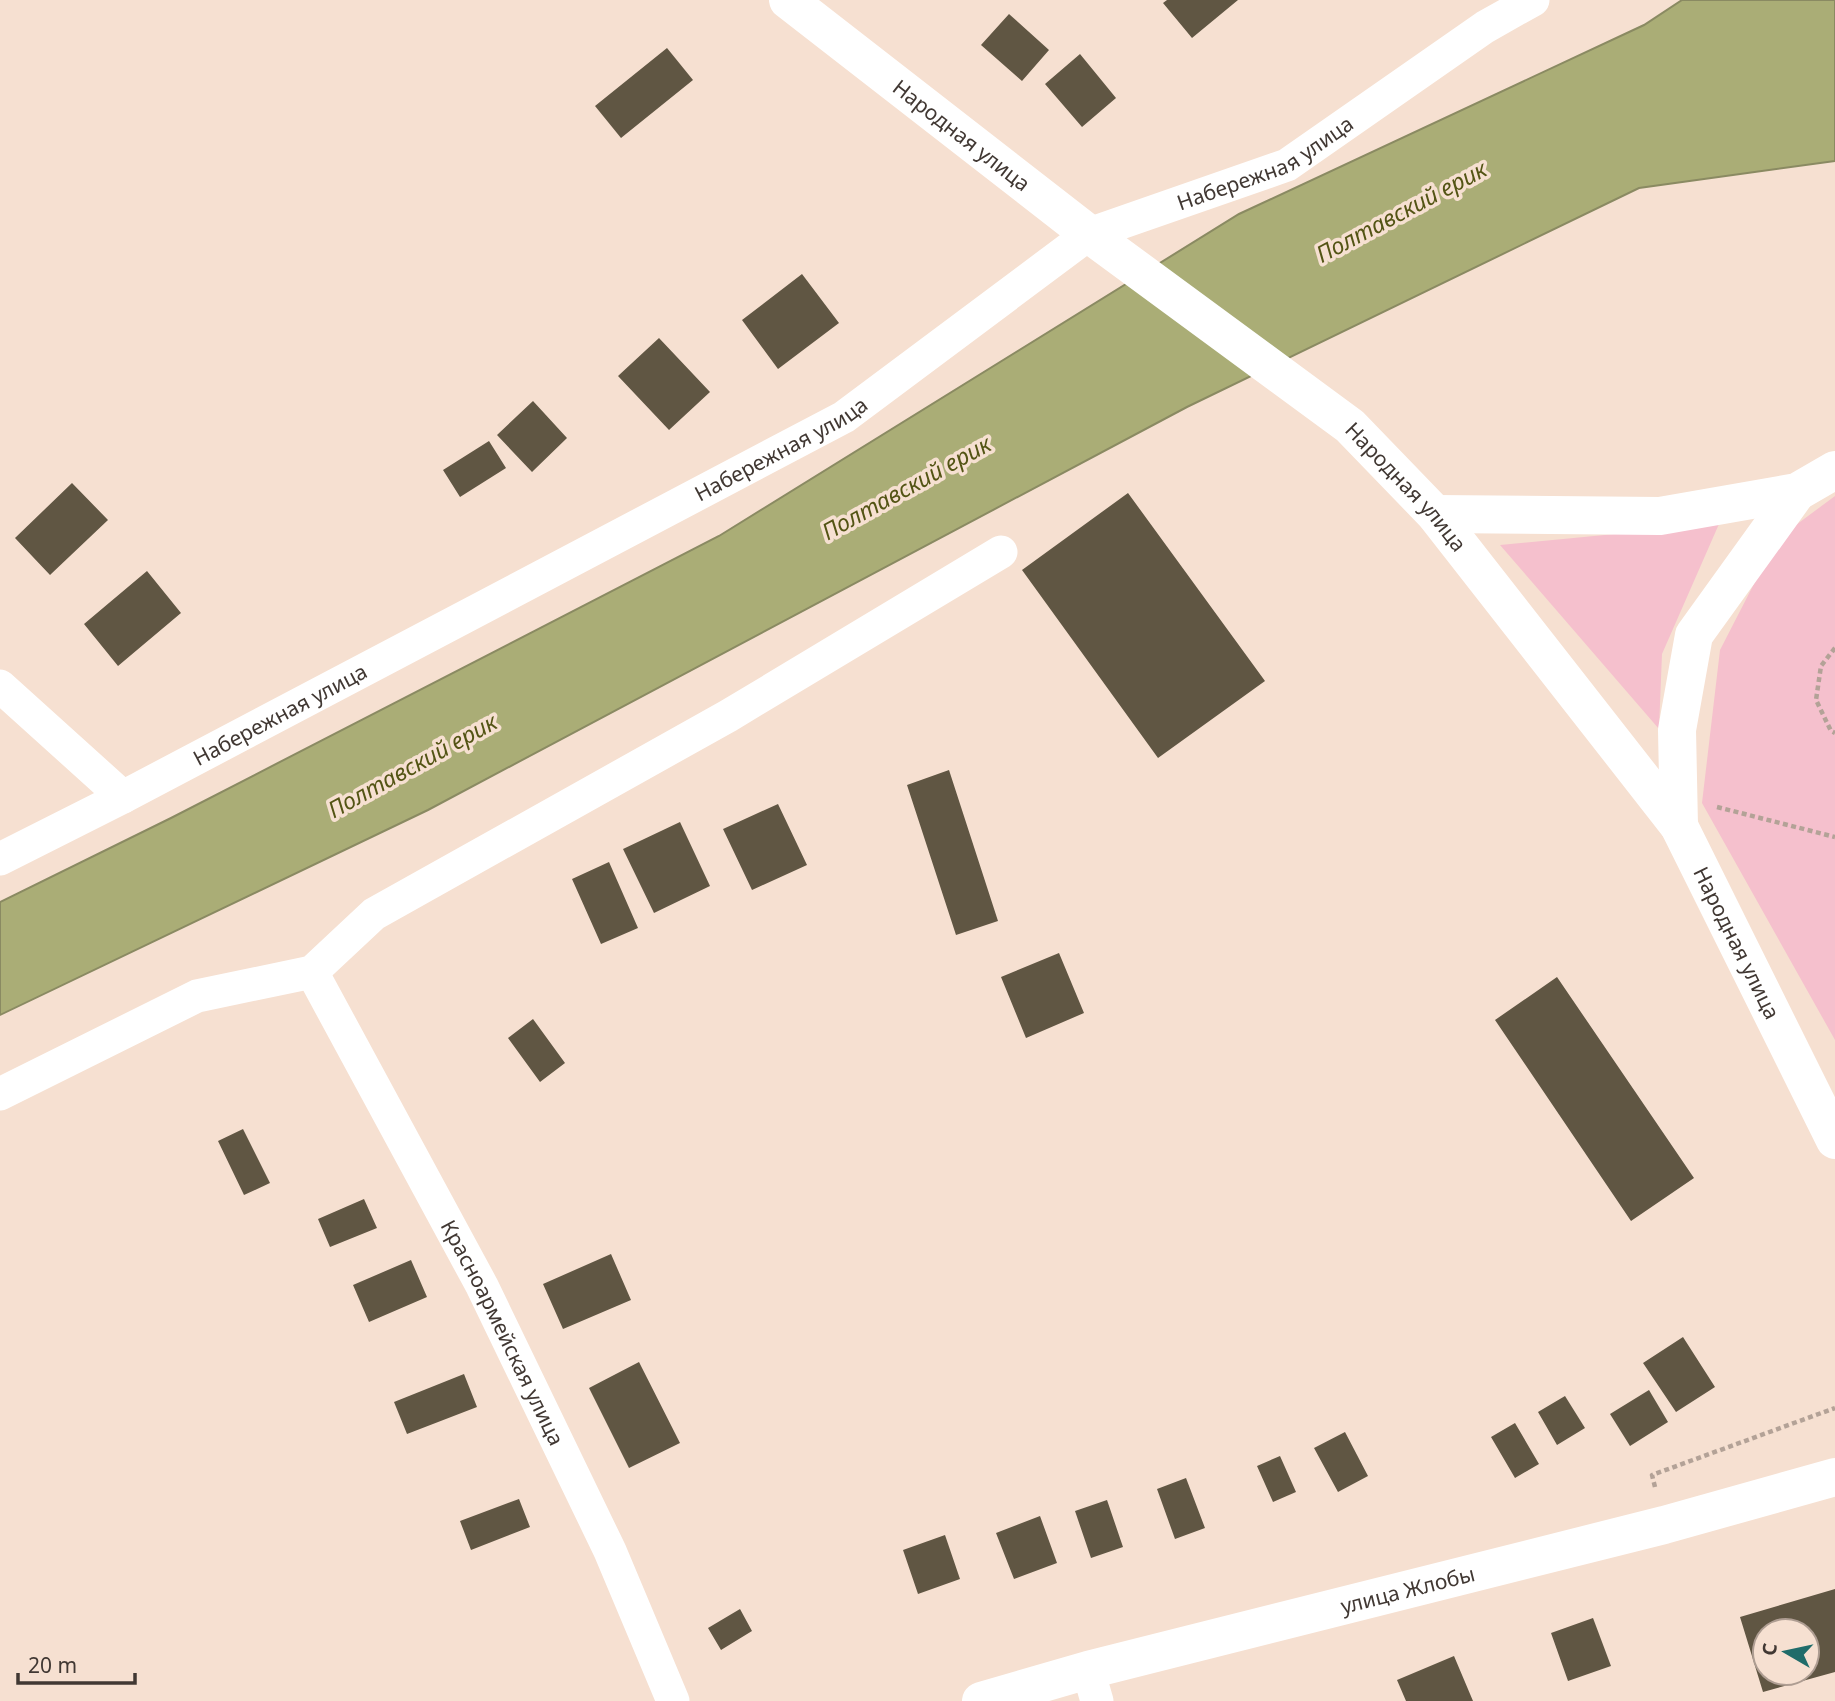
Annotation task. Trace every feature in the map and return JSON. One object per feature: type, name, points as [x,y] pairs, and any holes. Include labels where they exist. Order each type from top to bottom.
[{"type":"street","name":"Народная улица","points":[[788,0],[1089,234],[1350,426],[1435,514],[1679,826],[1835,1140]]},
{"type":"street","name":"Набережная улица","points":[[0,859],[844,418],[1089,234],[1287,165],[1485,27],[1533,0]]},
{"type":"street","points":[[1435,514],[1660,516],[1797,492],[1835,470]]},
{"type":"street","points":[[1679,826],[1677,730],[1694,635],[1797,492]]},
{"type":"street","points":[[0,1094],[197,996],[312,972],[374,914],[727,716],[1001,552]]},
{"type":"street","points":[[0,687],[123,797]]},
{"type":"street","name":"Красноармейская улица","points":[[312,972],[482,1286],[610,1551],[673,1701]]},
{"type":"street","name":"улица Жлобы","points":[[981,1701],[1092,1686],[1835,1477]]},
{"type":"path","points":[[1835,648],[1821,666],[1816,700],[1831,731],[1835,733]]},
{"type":"path","points":[[1679,826],[1702,803],[1835,837]]},
{"type":"path","points":[[1664,1525],[1652,1475],[1835,1408]]},
{"type":"shaded area","points":[[1835,496],[1835,1040],[1702,803],[1720,650],[1777,539]]},
{"type":"shaded area","points":[[1719,524],[1662,654],[1659,729],[1500,545]]},
{"type":"water","name":"Полтавский ерик","points":[[1682,0],[1835,0],[1835,161],[1639,188],[1187,407],[428,810],[0,1015],[0,902],[171,818],[719,536],[1239,214],[1644,25]]},
{"type":"building","points":[[1167,0],[1238,0],[1192,38],[1163,3]]},
{"type":"building","points":[[1009,14],[1049,50],[1022,81],[981,45]]},
{"type":"building","points":[[667,48],[693,80],[621,138],[595,106]]},
{"type":"building","points":[[1080,54],[1116,98],[1082,127],[1045,84]]},
{"type":"building","points":[[802,274],[839,323],[778,369],[742,320]]},
{"type":"building","points":[[659,338],[710,392],[669,430],[618,376]]},
{"type":"building","points":[[533,401],[567,438],[532,472],[497,435]]},
{"type":"building","points":[[489,441],[506,468],[460,497],[443,470]]},
{"type":"building","points":[[72,483],[108,520],[50,575],[15,538]]},
{"type":"building","points":[[1128,493],[1265,681],[1158,758],[1022,570]]},
{"type":"building","points":[[147,571],[181,613],[118,666],[84,624]]},
{"type":"building","points":[[949,770],[998,921],[956,935],[907,785]]},
{"type":"building","points":[[778,804],[807,865],[752,890],[723,829]]},
{"type":"building","points":[[680,822],[710,886],[654,913],[623,849]]},
{"type":"building","points":[[609,862],[638,928],[601,944],[572,879]]},
{"type":"building","points":[[1059,953],[1084,1013],[1026,1038],[1001,977]]},
{"type":"building","points":[[1557,977],[1694,1178],[1631,1221],[1495,1020]]},
{"type":"building","points":[[533,1019],[565,1063],[540,1082],[508,1038]]},
{"type":"building","points":[[243,1129],[270,1183],[244,1195],[218,1141]]},
{"type":"building","points":[[364,1199],[377,1228],[330,1247],[318,1219]]},
{"type":"building","points":[[611,1254],[631,1300],[563,1329],[543,1284]]},
{"type":"building","points":[[411,1260],[427,1297],[369,1322],[353,1285]]},
{"type":"building","points":[[1683,1337],[1715,1387],[1676,1412],[1643,1363]]},
{"type":"building","points":[[639,1362],[680,1443],[629,1468],[589,1388]]},
{"type":"building","points":[[464,1374],[477,1407],[407,1434],[394,1402]]},
{"type":"building","points":[[1649,1390],[1668,1422],[1630,1446],[1610,1414]]},
{"type":"building","points":[[1565,1396],[1585,1428],[1557,1445],[1538,1412]]},
{"type":"building","points":[[1515,1423],[1539,1464],[1515,1478],[1491,1437]]},
{"type":"building","points":[[1345,1432],[1368,1476],[1338,1492],[1314,1448]]},
{"type":"building","points":[[1280,1456],[1296,1492],[1273,1502],[1257,1466]]},
{"type":"building","points":[[1186,1478],[1205,1528],[1175,1539],[1157,1489]]},
{"type":"building","points":[[519,1499],[530,1527],[471,1550],[460,1521]]},
{"type":"building","points":[[1107,1500],[1123,1547],[1091,1558],[1075,1511]]},
{"type":"building","points":[[1040,1516],[1057,1563],[1014,1579],[996,1533]]},
{"type":"building","points":[[945,1535],[960,1579],[918,1594],[903,1550]]},
{"type":"building","points":[[1835,1589],[1835,1672],[1821,1676],[1821,1617],[1751,1617],[1751,1653],[1740,1617]]},
{"type":"building","points":[[740,1609],[752,1631],[721,1650],[708,1628]]},
{"type":"building","points":[[1593,1618],[1611,1666],[1568,1681],[1551,1633]]},
{"type":"building","points":[[1454,1656],[1473,1701],[1406,1701],[1397,1680]]},
{"type":"building","points":[[1761,1687],[1781,1687],[1763,1692]]}]
